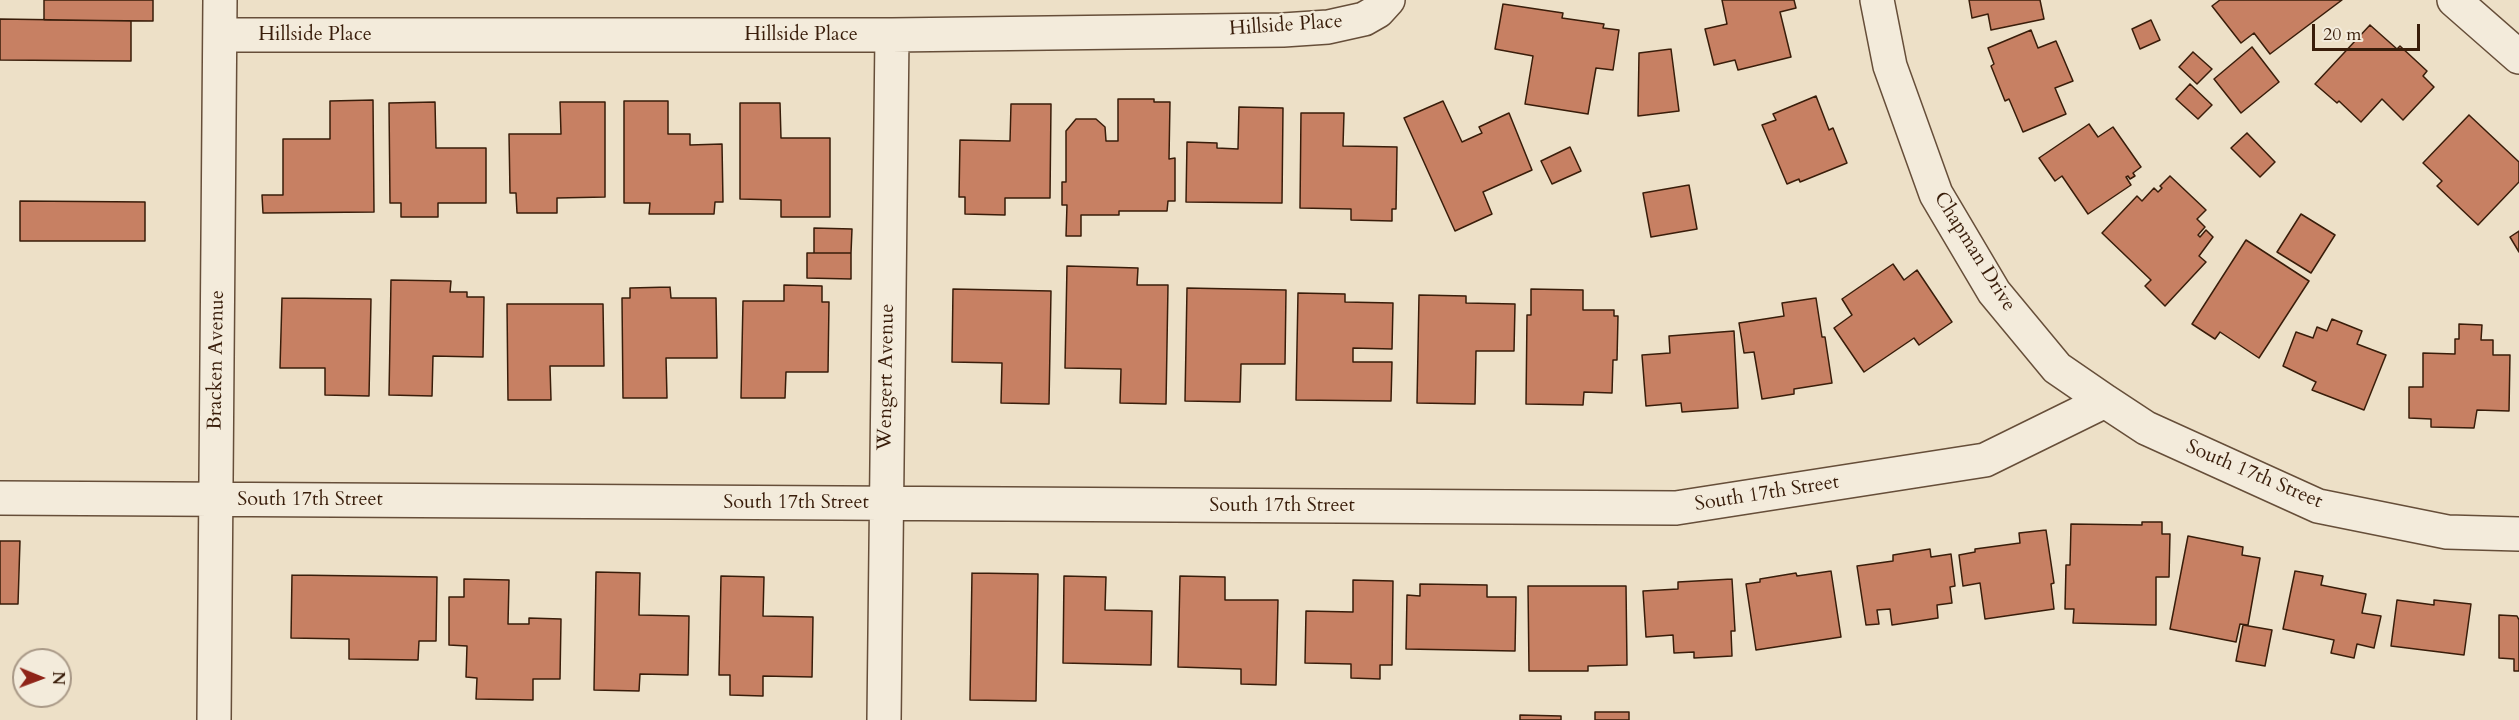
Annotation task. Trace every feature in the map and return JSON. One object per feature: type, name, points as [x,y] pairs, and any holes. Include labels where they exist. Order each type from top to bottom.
[{"type":"street","name":"Bracken Avenue","points":[[214,720],[220,0]]},
{"type":"street","name":"Chapman Drive","points":[[1877,0],[1890,66],[1936,194],[1994,292],[2057,368],[2105,400]]},
{"type":"street","points":[[2454,0],[2517,51]]},
{"type":"street","name":"Hillside Place","points":[[220,35],[892,35],[1300,29],[1344,24],[1364,19],[1383,6]]},
{"type":"street","name":"Wengert Avenue","points":[[884,720],[892,35]]},
{"type":"street","name":"South 17th Street","points":[[0,498],[1676,508],[1985,460],[2105,400],[2146,428],[2318,506],[2447,532],[2519,534]]},
{"type":"building","points":[[44,0],[153,0],[153,21],[44,20]]},
{"type":"building","points":[[1722,0],[1794,0],[1796,8],[1780,12],[1791,57],[1738,70],[1735,60],[1714,65],[1705,29],[1727,24]]},
{"type":"building","points":[[1969,0],[2040,0],[2044,19],[1991,30],[1988,14],[1972,18]]},
{"type":"building","points":[[2220,0],[2342,0],[2270,54],[2254,33],[2241,43],[2212,6]]},
{"type":"building","points":[[1503,4],[1563,13],[1562,18],[1604,24],[1603,28],[1619,30],[1613,70],[1596,68],[1588,114],[1525,104],[1533,56],[1495,49]]},
{"type":"building","points":[[0,19],[131,21],[131,61],[0,60]]},
{"type":"building","points":[[2151,20],[2160,40],[2140,49],[2132,29]]},
{"type":"building","points":[[2370,25],[2397,49],[2400,46],[2427,71],[2423,76],[2434,87],[2403,120],[2382,99],[2361,122],[2339,101],[2337,103],[2315,84]]},
{"type":"building","points":[[2031,30],[2038,48],[2056,41],[2073,81],[2055,88],[2066,114],[2023,132],[2009,99],[2005,101],[1991,66],[1994,64],[1988,48]]},
{"type":"building","points":[[2252,47],[2279,82],[2241,113],[2214,79]]},
{"type":"building","points":[[1671,49],[1679,111],[1638,116],[1639,53]]},
{"type":"building","points":[[2193,52],[2212,69],[2197,84],[2179,67]]},
{"type":"building","points":[[2190,84],[2212,105],[2198,119],[2176,99]]},
{"type":"building","points":[[1816,96],[1829,130],[1833,128],[1847,163],[1800,182],[1799,179],[1787,184],[1762,125],[1776,120],[1773,114]]},
{"type":"building","points":[[1118,99],[1154,99],[1154,102],[1170,102],[1169,159],[1175,158],[1175,201],[1168,201],[1167,211],[1119,211],[1119,215],[1081,215],[1081,236],[1066,236],[1067,205],[1062,205],[1062,182],[1066,182],[1066,131],[1076,119],[1096,119],[1105,127],[1106,141],[1118,141]]},
{"type":"building","points":[[373,100],[374,212],[263,213],[262,195],[283,195],[283,139],[330,139],[330,101]]},
{"type":"building","points":[[624,101],[668,101],[668,134],[690,134],[690,145],[722,144],[723,202],[715,202],[714,214],[649,214],[650,203],[624,203]]},
{"type":"building","points":[[1443,101],[1462,142],[1482,133],[1479,127],[1509,113],[1532,170],[1483,192],[1492,214],[1455,231],[1404,118]]},
{"type":"building","points":[[435,102],[436,148],[486,148],[486,203],[438,203],[438,217],[401,217],[401,203],[390,203],[389,103]]},
{"type":"building","points":[[560,102],[605,102],[605,197],[557,198],[557,213],[517,213],[516,193],[510,193],[509,134],[561,134]]},
{"type":"building","points":[[740,103],[780,103],[781,138],[830,138],[830,217],[781,217],[781,200],[740,199]]},
{"type":"building","points":[[1011,104],[1051,104],[1050,198],[1005,198],[1005,215],[965,214],[965,197],[959,197],[960,140],[1010,141]]},
{"type":"building","points":[[1239,107],[1283,108],[1282,203],[1186,202],[1187,142],[1217,143],[1217,148],[1238,149]]},
{"type":"building","points":[[1301,113],[1344,113],[1343,146],[1397,147],[1396,209],[1392,209],[1392,221],[1351,220],[1351,209],[1300,208]]},
{"type":"building","points":[[2469,115],[2519,162],[2519,182],[2478,225],[2437,186],[2442,181],[2423,163]]},
{"type":"building","points":[[2089,124],[2098,137],[2113,127],[2141,167],[2133,173],[2135,176],[2130,179],[2126,177],[2131,185],[2088,214],[2062,176],[2055,181],[2039,158]]},
{"type":"building","points":[[2247,133],[2275,162],[2260,177],[2231,148]]},
{"type":"building","points":[[1570,147],[1581,171],[1552,184],[1541,161]]},
{"type":"building","points":[[2170,176],[2206,210],[2197,219],[2205,227],[2198,235],[2200,237],[2206,230],[2213,237],[2199,256],[2206,262],[2165,306],[2145,286],[2151,280],[2102,233],[2137,196],[2142,201],[2154,188],[2158,192],[2162,188],[2160,186]]},
{"type":"building","points":[[1689,185],[1697,229],[1651,237],[1643,193]]},
{"type":"building","points":[[20,201],[145,202],[145,241],[20,241]]},
{"type":"building","points":[[2301,214],[2335,235],[2311,273],[2277,252]]},
{"type":"building","points":[[814,228],[852,229],[851,253],[814,253]]},
{"type":"building","points":[[2519,231],[2519,252],[2510,237]]},
{"type":"building","points":[[2246,240],[2309,281],[2259,358],[2220,332],[2215,339],[2192,324]]},
{"type":"building","points":[[807,253],[851,253],[851,279],[807,278]]},
{"type":"building","points":[[1893,264],[1904,280],[1917,270],[1952,322],[1919,345],[1914,338],[1864,372],[1834,328],[1852,315],[1842,299]]},
{"type":"building","points":[[1067,266],[1138,268],[1137,285],[1168,285],[1166,404],[1120,403],[1121,369],[1065,368]]},
{"type":"building","points":[[391,280],[451,281],[450,292],[467,292],[467,297],[484,297],[483,357],[433,356],[432,396],[389,395]]},
{"type":"building","points":[[784,285],[822,286],[822,302],[829,302],[828,372],[786,372],[785,398],[741,398],[743,301],[784,301]]},
{"type":"building","points":[[670,287],[671,298],[716,298],[717,358],[666,358],[667,398],[623,398],[622,298],[630,298],[630,288]]},
{"type":"building","points":[[1187,288],[1286,290],[1285,364],[1241,364],[1240,402],[1185,401]]},
{"type":"building","points":[[953,289],[1051,291],[1049,404],[1001,403],[1002,363],[952,362]]},
{"type":"building","points":[[1531,289],[1583,290],[1583,310],[1614,310],[1614,316],[1618,316],[1617,360],[1613,360],[1612,393],[1584,392],[1583,405],[1526,404],[1527,315],[1531,315]]},
{"type":"building","points":[[1298,293],[1345,294],[1345,302],[1393,303],[1392,349],[1353,348],[1353,362],[1392,362],[1391,401],[1296,400]]},
{"type":"building","points":[[1419,295],[1466,296],[1466,303],[1515,304],[1514,351],[1476,351],[1475,404],[1417,403]]},
{"type":"building","points":[[282,298],[371,299],[369,396],[325,395],[325,368],[280,368]]},
{"type":"building","points":[[1816,298],[1832,383],[1794,389],[1794,394],[1762,399],[1754,352],[1744,353],[1739,323],[1784,316],[1782,303]]},
{"type":"building","points":[[507,304],[603,304],[604,366],[550,366],[551,400],[508,400]]},
{"type":"building","points":[[2332,319],[2362,331],[2357,344],[2386,355],[2364,410],[2312,390],[2316,382],[2283,366],[2296,332],[2313,338],[2317,327],[2327,331]]},
{"type":"building","points":[[2459,324],[2482,325],[2481,340],[2493,340],[2493,355],[2510,355],[2509,411],[2477,410],[2474,428],[2431,427],[2431,419],[2409,418],[2409,387],[2423,387],[2423,353],[2455,354],[2455,339],[2459,339]]},
{"type":"building","points":[[1734,331],[1738,408],[1682,412],[1681,403],[1646,406],[1642,355],[1670,353],[1669,336]]},
{"type":"building","points":[[2142,522],[2162,522],[2162,534],[2170,534],[2169,577],[2156,577],[2156,625],[2073,623],[2074,609],[2065,609],[2066,565],[2070,565],[2071,524],[2142,525]]},
{"type":"building","points":[[2046,530],[2054,583],[2051,584],[2054,609],[1985,619],[1980,583],[1963,586],[1959,555],[1975,552],[1975,549],[2020,543],[2019,533]]},
{"type":"building","points":[[2188,536],[2243,547],[2242,555],[2260,558],[2248,625],[2240,624],[2236,642],[2170,629]]},
{"type":"building","points":[[0,541],[20,541],[18,604],[0,604]]},
{"type":"building","points":[[1930,549],[1931,557],[1951,554],[1955,586],[1950,587],[1952,603],[1937,605],[1938,618],[1892,625],[1890,609],[1877,610],[1879,624],[1866,625],[1857,566],[1893,561],[1893,555]]},
{"type":"building","points":[[1831,571],[1841,637],[1756,650],[1746,584],[1760,582],[1760,579],[1796,573],[1797,576]]},
{"type":"building","points":[[2295,571],[2323,576],[2321,585],[2366,594],[2362,613],[2381,616],[2374,648],[2357,644],[2354,658],[2331,653],[2334,640],[2283,629]]},
{"type":"building","points":[[596,572],[640,573],[639,615],[689,616],[688,675],[640,674],[639,691],[594,690]]},
{"type":"building","points":[[972,573],[1038,574],[1036,701],[970,700]]},
{"type":"building","points":[[292,575],[437,577],[436,641],[419,641],[418,660],[349,659],[349,639],[291,638]]},
{"type":"building","points":[[721,576],[764,577],[763,616],[813,617],[812,677],[763,676],[763,696],[730,695],[730,675],[719,675]]},
{"type":"building","points":[[1064,576],[1106,577],[1105,610],[1152,611],[1151,665],[1063,663]]},
{"type":"building","points":[[1180,576],[1225,577],[1225,600],[1278,600],[1276,685],[1241,684],[1241,669],[1178,667]]},
{"type":"building","points":[[464,579],[509,580],[508,624],[529,624],[529,618],[561,619],[560,679],[533,679],[533,700],[476,699],[477,678],[466,677],[467,646],[449,645],[449,597],[464,597]]},
{"type":"building","points":[[1732,579],[1735,631],[1731,631],[1732,656],[1694,658],[1694,652],[1674,653],[1673,635],[1646,637],[1643,591],[1678,589],[1678,582]]},
{"type":"building","points":[[1353,580],[1393,581],[1392,665],[1380,665],[1380,679],[1351,678],[1351,664],[1305,663],[1306,611],[1353,612]]},
{"type":"building","points":[[1420,584],[1487,585],[1487,597],[1516,597],[1515,651],[1406,649],[1407,595],[1420,596]]},
{"type":"building","points":[[1528,586],[1626,586],[1627,665],[1588,666],[1588,671],[1529,671]]},
{"type":"building","points":[[2397,600],[2434,605],[2434,600],[2471,604],[2464,655],[2391,646]]},
{"type":"building","points":[[2499,615],[2517,616],[2519,620],[2519,671],[2514,671],[2514,659],[2499,658]]},
{"type":"building","points":[[2243,625],[2272,630],[2265,666],[2236,661]]},
{"type":"building","points":[[1595,712],[1629,712],[1629,720],[1595,720]]},
{"type":"building","points":[[1520,715],[1561,716],[1561,720],[1520,720]]}]
